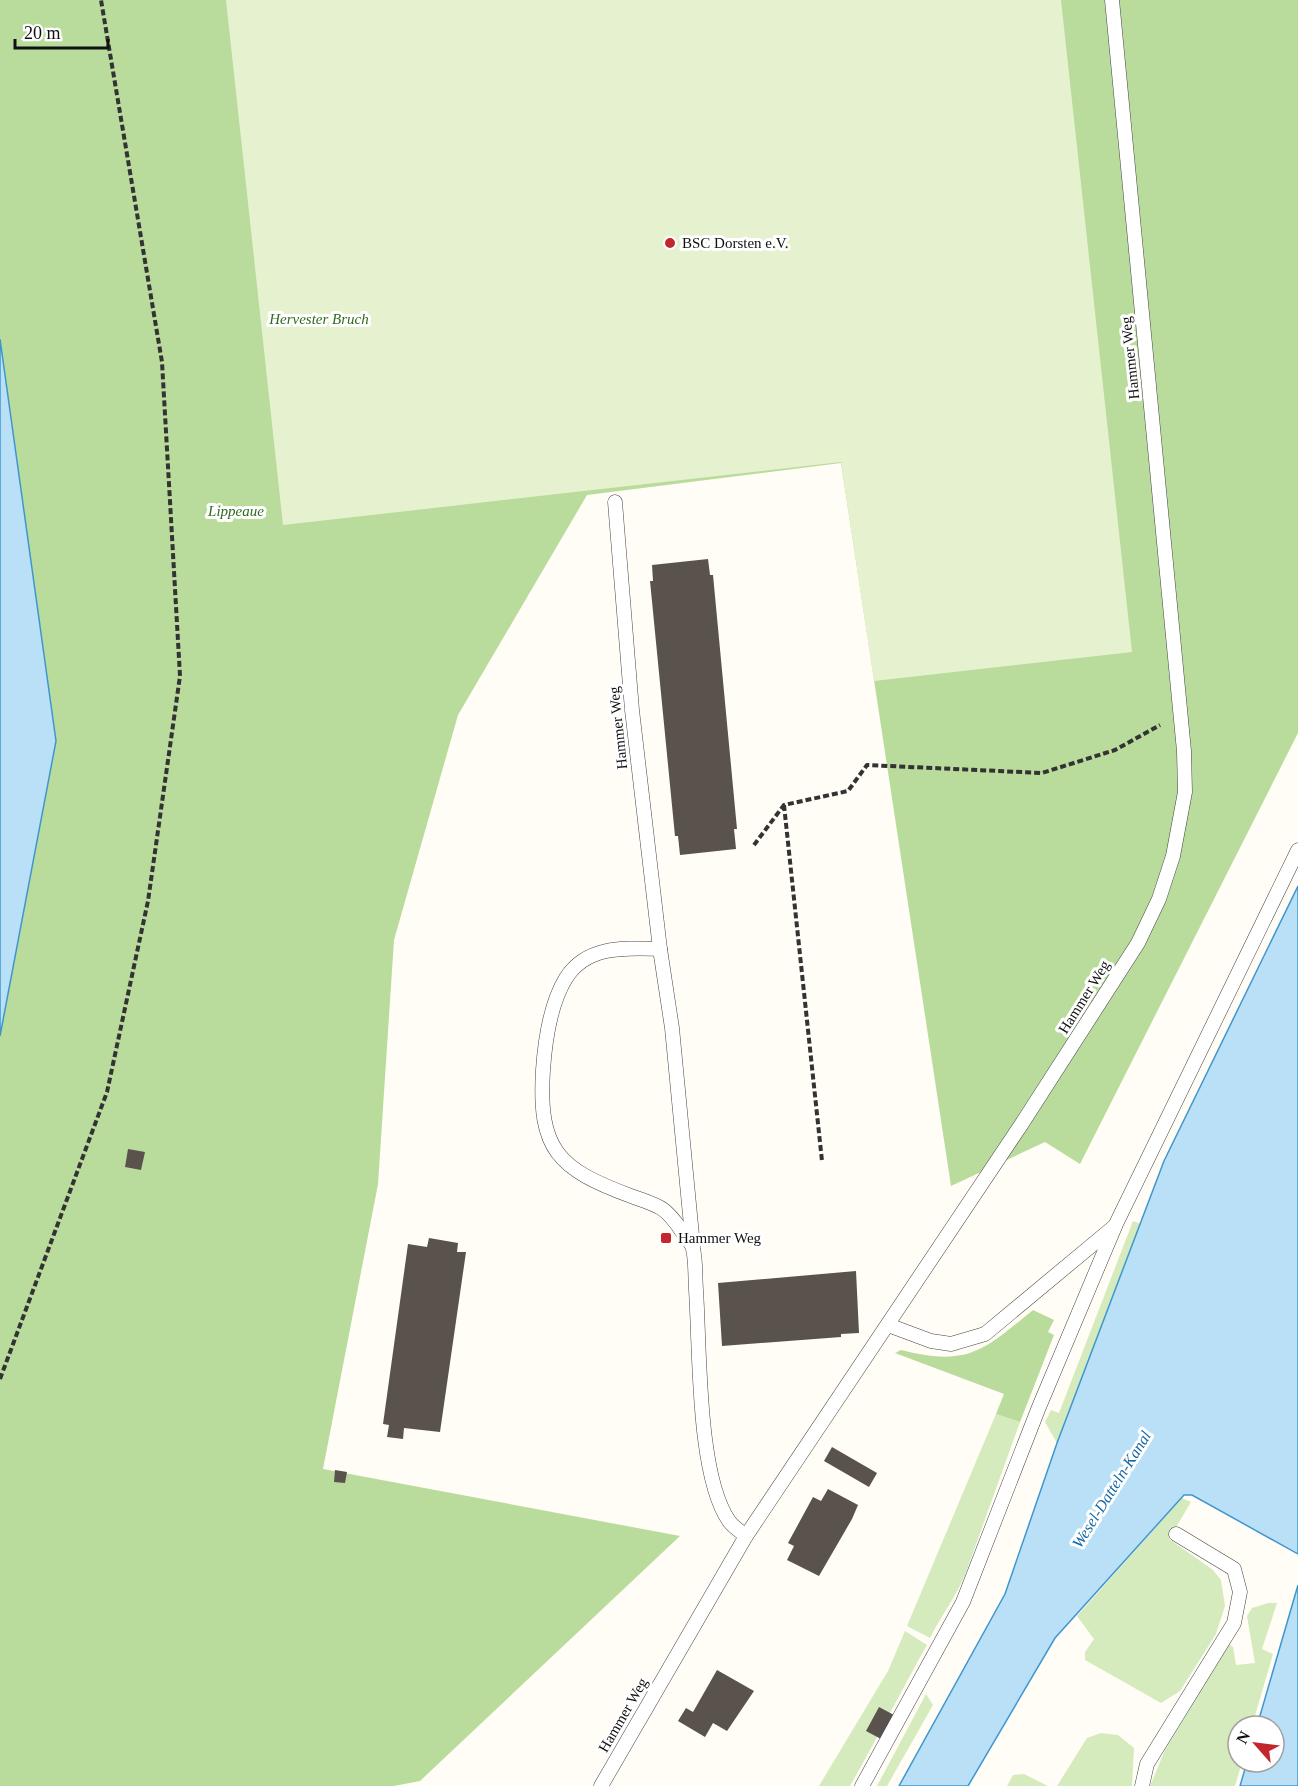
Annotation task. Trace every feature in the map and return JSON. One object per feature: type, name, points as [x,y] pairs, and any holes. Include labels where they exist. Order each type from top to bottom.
[{"type":"lane","name":"Hammer Weg","points":[[601,1786],[746,1536],[1081,1033],[1149,921],[1166,878],[1181,824],[1185,792],[1181,713],[1112,0]]},
{"type":"lane","name":"Hammer Weg","points":[[615,502],[632,710],[660,949],[672,1028],[693,1248],[707,1457],[712,1484],[721,1508],[730,1523],[746,1536]]},
{"type":"lane","points":[[862,1786],[963,1602],[1039,1407],[1116,1224],[1298,850]]},
{"type":"lane","points":[[660,949],[612,948],[582,962],[566,979],[557,999],[544,1059],[543,1118],[553,1147],[574,1169],[606,1186],[668,1211],[693,1248]]},
{"type":"lane","points":[[888,1325],[931,1341],[951,1344],[985,1334],[1116,1224]]},
{"type":"lane","points":[[1142,1786],[1147,1764],[1234,1623],[1239,1592],[1234,1569],[1176,1534]]},
{"type":"path","points":[[0,1379],[107,1092],[148,901],[180,676],[162,362],[101,0]]},
{"type":"path","points":[[754,845],[784,805],[848,792],[867,765],[1042,773],[1115,750],[1181,713]]},
{"type":"path","points":[[784,805],[822,1161]]},
{"type":"green space","name":"Hervester Bruch","points":[[0,0],[1298,0],[1298,733],[1080,1164],[1045,1142],[951,1186],[841,463],[587,495],[458,715],[394,940],[378,1184],[323,1469],[680,1536],[420,1781],[394,1786],[0,1786],[0,1036],[56,741],[0,339]]},
{"type":"green space","name":"BSC Dorsten e.V.","points":[[226,0],[1061,0],[1132,652],[874,681],[841,462],[283,525]]},
{"type":"green space","points":[[1133,1221],[1141,1224],[1057,1443],[1045,1422],[1051,1410],[1059,1413]]},
{"type":"green space","points":[[1033,1310],[1054,1320],[1048,1332],[1054,1335],[1020,1422],[996,1414],[1004,1394],[895,1353],[901,1350],[943,1357],[973,1352],[1001,1336]]},
{"type":"green space","points":[[996,1414],[1020,1422],[965,1575],[930,1638],[907,1626]]},
{"type":"green space","points":[[1182,1498],[1191,1502],[1169,1539],[1213,1570],[1221,1580],[1225,1606],[1216,1634],[1180,1691],[1161,1703],[1085,1660],[1085,1652],[1094,1639],[1077,1616]]},
{"type":"green space","points":[[1277,1603],[1262,1649],[1273,1654],[1256,1714],[1226,1714],[1226,1774],[1238,1774],[1235,1786],[1150,1786],[1165,1750],[1229,1644],[1233,1647],[1236,1665],[1255,1663],[1247,1616],[1252,1608]]},
{"type":"green space","points":[[905,1631],[927,1645],[860,1768],[850,1786],[819,1786],[888,1671]]},
{"type":"green space","points":[[926,1694],[933,1705],[887,1786],[877,1786]]},
{"type":"green space","points":[[1101,1733],[1118,1735],[1134,1748],[1132,1786],[1057,1786],[1087,1738]]},
{"type":"green space","points":[[1024,1774],[1048,1786],[1007,1786],[1013,1775]]},
{"type":"water","points":[[0,339],[56,741],[0,1036]]},
{"type":"water","name":"Wesel-Datteln-Kanal","points":[[1298,886],[1298,1554],[1192,1495],[1184,1495],[1055,1638],[968,1786],[899,1786],[1005,1594],[1057,1443],[1164,1161]]},
{"type":"water","points":[[1298,1585],[1298,1786],[1240,1786],[1244,1774],[1286,1774],[1286,1714],[1260,1714]]},
{"type":"building","points":[[708,559],[710,575],[713,575],[737,829],[734,829],[736,849],[680,855],[678,836],[675,836],[650,581],[653,581],[652,565]]},
{"type":"building","points":[[128,1149],[145,1152],[141,1170],[125,1167]]},
{"type":"building","points":[[429,1238],[458,1243],[457,1252],[466,1252],[440,1432],[404,1428],[403,1439],[387,1437],[389,1425],[383,1424],[408,1244],[427,1247]]},
{"type":"building","points":[[856,1271],[859,1333],[841,1334],[841,1337],[722,1346],[718,1283]]},
{"type":"building","points":[[832,1447],[877,1473],[869,1487],[824,1461]]},
{"type":"building","points":[[335,1470],[347,1472],[345,1483],[334,1482]]},
{"type":"building","points":[[828,1489],[858,1505],[819,1576],[787,1560],[794,1546],[788,1543],[813,1497],[821,1501]]},
{"type":"building","points":[[717,1670],[754,1691],[727,1731],[713,1723],[705,1737],[678,1721],[686,1708],[693,1712]]},
{"type":"building","points":[[879,1707],[894,1715],[881,1739],[866,1731]]},
{"type":"place","name":"BSC Dorsten e.V.","points":[[670,243]]},
{"type":"place","name":"Hammer Weg","points":[[666,1238]]},
{"type":"park label","name":"Lippeaue","points":[[236,511]]}]
